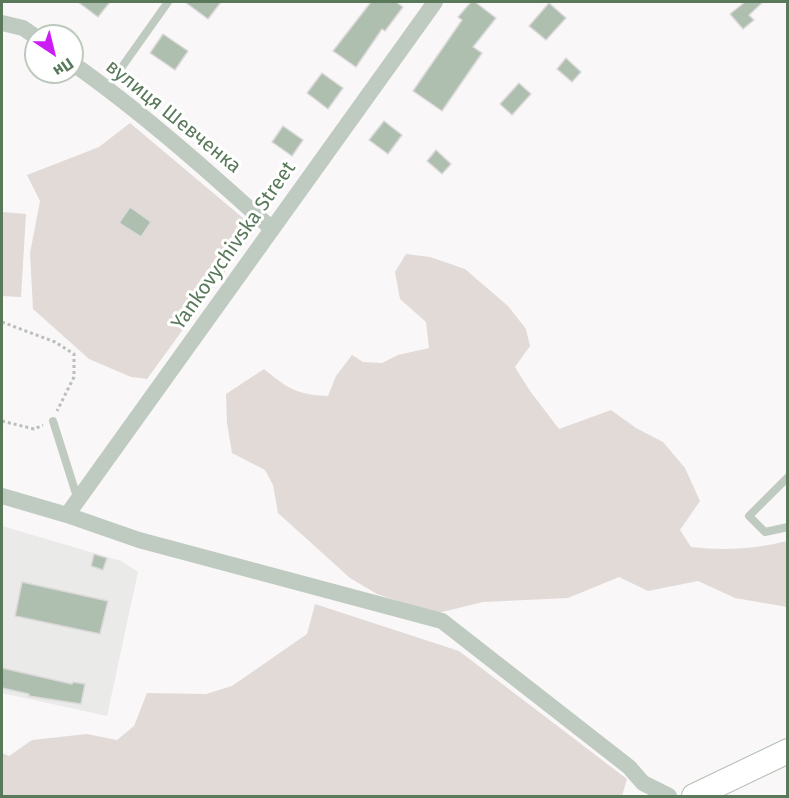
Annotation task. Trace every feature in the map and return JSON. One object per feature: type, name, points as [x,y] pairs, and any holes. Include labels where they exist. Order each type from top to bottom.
[{"type":"street","name":"Yankovychivska Street","points":[[67,515],[435,2]]},
{"type":"street","points":[[2,23],[24,29]]},
{"type":"street","name":"вулиця Шевченка","points":[[84,72],[201,165],[272,229]]},
{"type":"street","points":[[2,496],[139,540],[442,621],[629,767],[641,790],[669,796]]},
{"type":"street","points":[[694,796],[725,791],[788,751]]},
{"type":"lane","points":[[107,88],[168,2]]},
{"type":"lane","points":[[53,421],[78,500]]},
{"type":"lane","points":[[788,477],[749,516],[765,532],[788,527]]},
{"type":"path","points":[[2,322],[55,342],[74,354],[74,377],[53,421],[34,429],[2,421]]},
{"type":"shaded area","points":[[130,123],[256,229],[147,379],[131,377],[89,359],[33,309],[30,253],[40,201],[27,175],[99,147]]},
{"type":"shaded area","points":[[2,212],[26,214],[21,297],[2,296]]},
{"type":"shaded area","points":[[406,254],[430,257],[465,269],[508,306],[526,329],[530,346],[515,367],[559,429],[611,410],[636,428],[663,442],[685,468],[700,501],[680,530],[691,547],[740,548],[787,541],[787,607],[735,598],[698,581],[648,591],[619,577],[568,598],[483,602],[434,614],[377,594],[350,578],[278,513],[273,485],[265,470],[232,453],[227,423],[226,394],[264,369],[279,381],[300,392],[328,396],[336,376],[352,355],[363,362],[382,363],[398,355],[429,348],[426,322],[400,299],[395,272]]},
{"type":"shaded area","points":[[2,526],[121,561],[138,572],[107,716],[2,693]]},
{"type":"shaded area","points":[[315,604],[459,651],[627,779],[622,796],[2,796],[2,753],[9,756],[32,740],[87,734],[117,740],[134,726],[147,693],[206,694],[232,686],[307,634]]},
{"type":"building","points":[[78,2],[110,2],[98,17]]},
{"type":"building","points":[[185,2],[221,2],[208,19]]},
{"type":"building","points":[[371,2],[396,2],[403,7],[385,31],[382,29],[356,67],[333,51]]},
{"type":"building","points":[[471,2],[475,2],[496,18],[473,47],[482,53],[442,111],[413,91],[462,20],[458,17]]},
{"type":"building","points":[[745,2],[763,2],[749,15],[754,20],[743,29],[730,14]]},
{"type":"building","points":[[549,3],[566,18],[546,40],[529,26]]},
{"type":"building","points":[[163,34],[188,51],[175,70],[150,53]]},
{"type":"building","points":[[566,58],[581,72],[572,82],[557,69]]},
{"type":"building","points":[[322,73],[343,88],[328,109],[307,93]]},
{"type":"building","points":[[519,83],[531,94],[512,115],[500,104]]},
{"type":"building","points":[[384,121],[402,135],[388,154],[369,140]]},
{"type":"building","points":[[283,126],[303,140],[292,156],[272,142]]},
{"type":"building","points":[[436,150],[451,164],[442,174],[427,161]]},
{"type":"building","points":[[130,207],[151,222],[141,237],[119,223]]},
{"type":"building","points":[[94,554],[107,558],[103,570],[91,566]]},
{"type":"building","points":[[22,582],[108,601],[100,634],[15,616]]},
{"type":"building","points":[[2,668],[72,684],[73,682],[85,684],[81,704],[29,696],[29,694],[2,688]]}]
